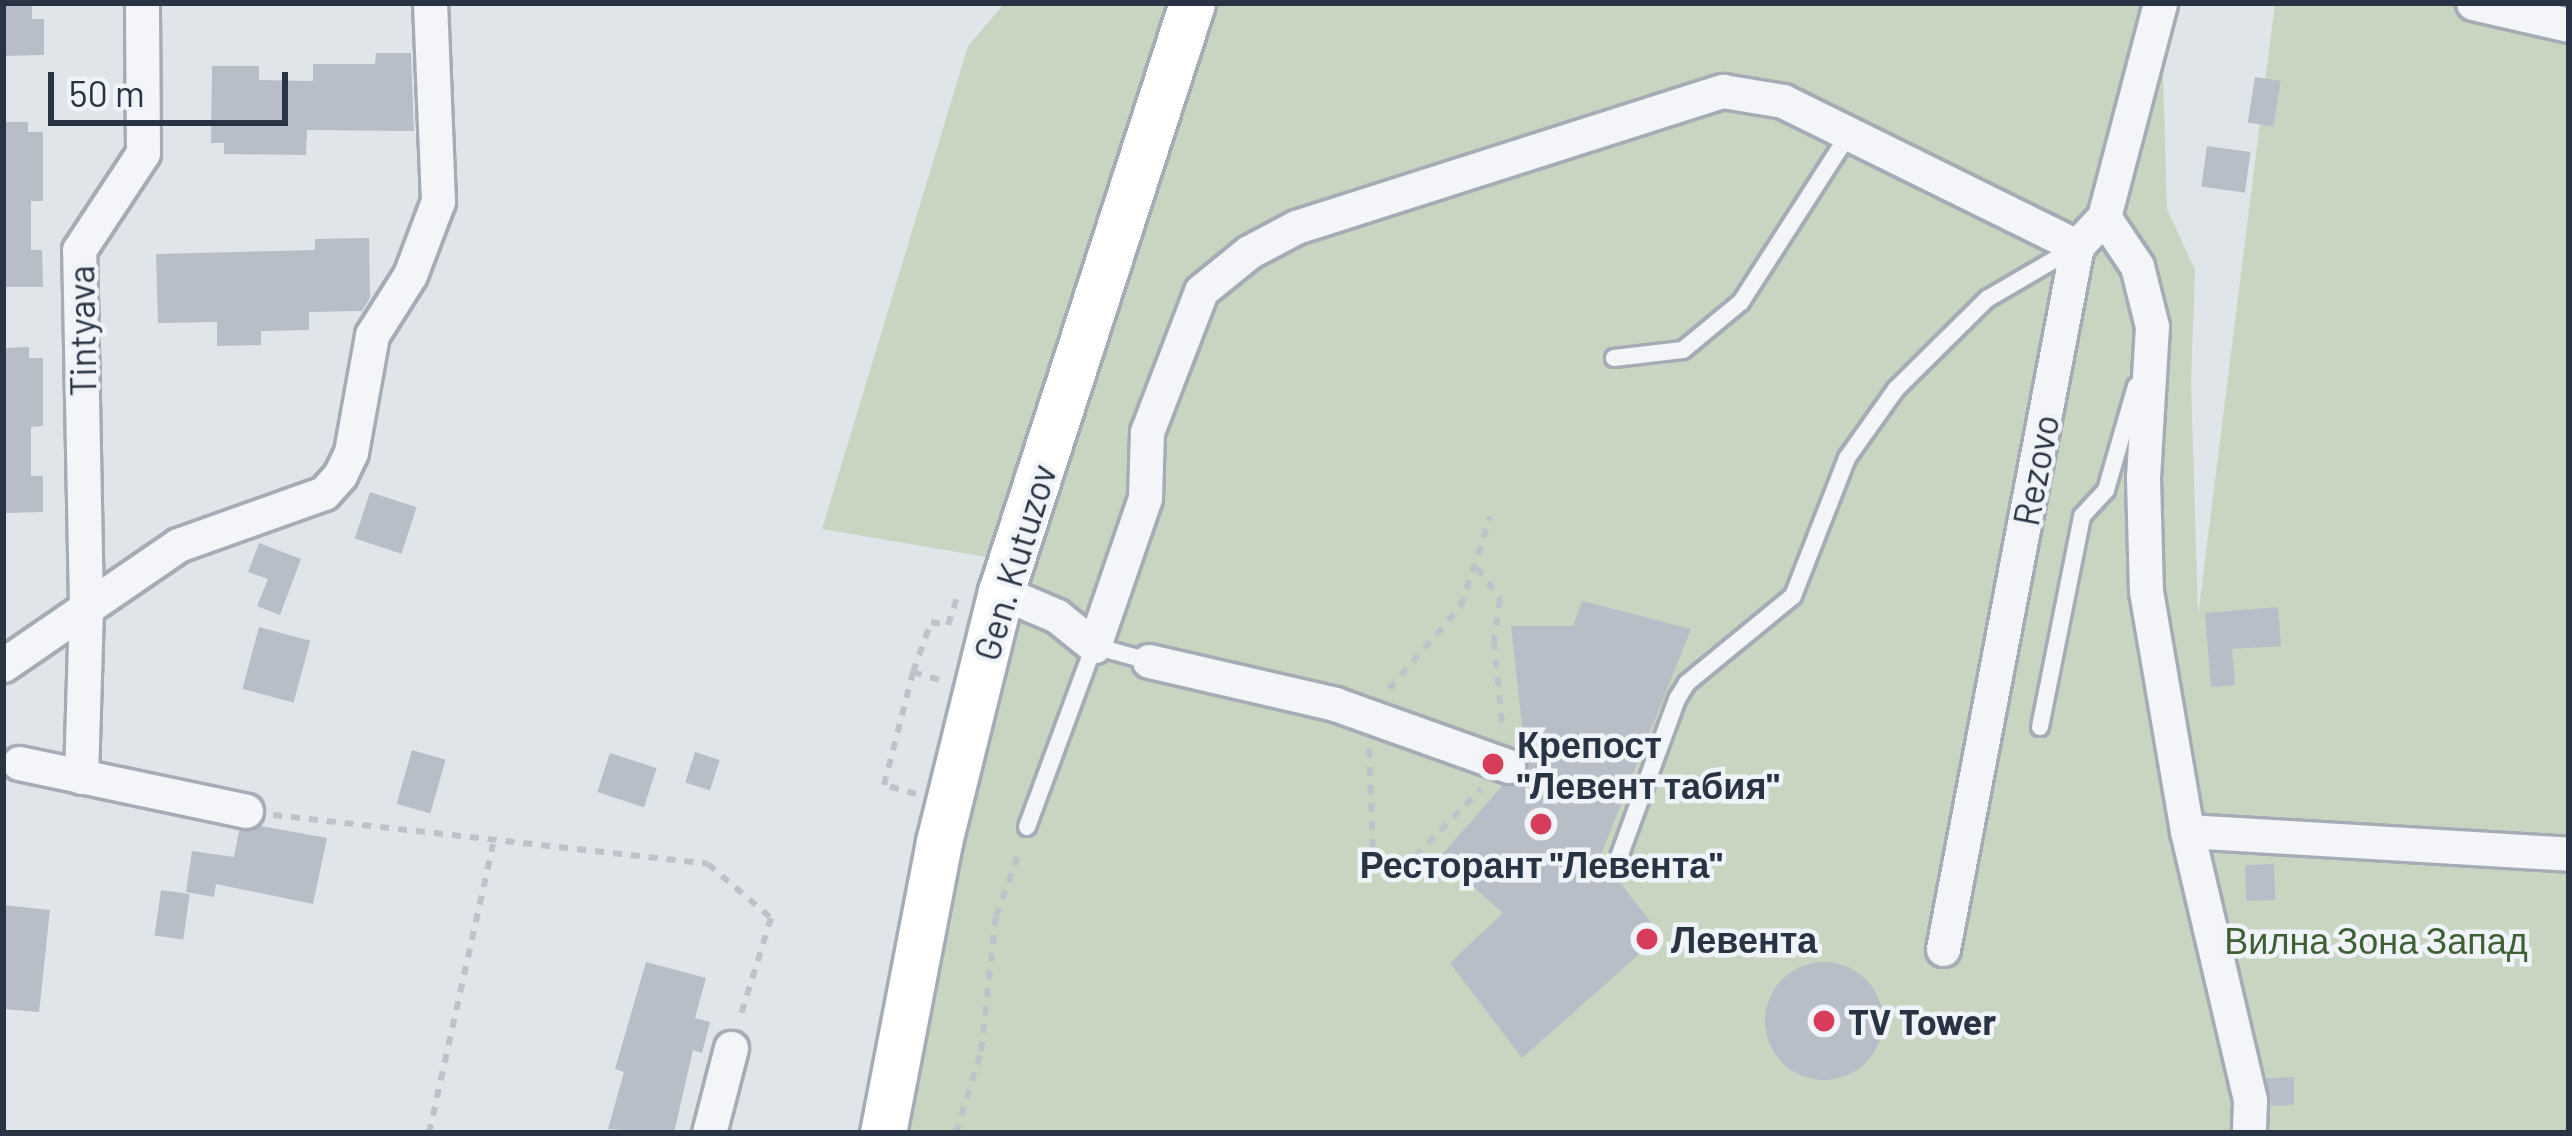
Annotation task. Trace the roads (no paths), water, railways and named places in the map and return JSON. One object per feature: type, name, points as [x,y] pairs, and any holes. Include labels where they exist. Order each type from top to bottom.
[{"type":"street","name":"Tintyava","points":[[81,777],[86,606],[79,250],[143,153],[142,3]]},
{"type":"street","points":[[3,665],[178,545],[325,493],[340,476],[351,452],[372,335],[410,275],[438,201],[430,3]]},
{"type":"street","name":"Gen. Kutuzov","points":[[883,1133],[949,803],[1001,592],[1192,3]]},
{"type":"street","points":[[1001,592],[1057,616],[1094,646],[1145,498],[1147,432],[1201,291],[1249,253],[1296,227],[1723,91],[1784,101],[2077,246],[2104,217],[2160,3]]},
{"type":"street","points":[[2473,3],[2569,25]]},
{"type":"street","points":[[2104,217],[2137,266],[2152,326],[2144,478],[2146,591],[2187,831],[2250,1100],[2249,1133]]},
{"type":"street","name":"Rezovo","points":[[1943,949],[2077,246]]},
{"type":"street","points":[[1149,662],[1351,710],[1500,763]]},
{"type":"street","points":[[19,763],[246,811]]},
{"type":"street","points":[[2187,831],[2569,854]]},
{"type":"street","points":[[709,1133],[731,1048]]},
{"type":"lane","points":[[1614,358],[1684,350],[1741,302],[1849,134]]},
{"type":"lane","points":[[1619,857],[1677,699],[1687,683],[1793,596],[1847,458],[1896,388],[1987,299],[2077,246]]},
{"type":"lane","points":[[2040,727],[2082,516],[2106,490],[2152,326]]},
{"type":"lane","points":[[1027,827],[1094,646],[1149,662]]},
{"type":"place","name":"Крепост \"Левент табия\"","points":[[1493,764]]},
{"type":"place","name":"Ресторант \"Левента\"","points":[[1541,824]]},
{"type":"place","name":"Левента","points":[[1647,939]]},
{"type":"place","name":"TV Tower","points":[[1824,1021]]},
{"type":"park label","name":"Вилна Зона Запад","points":[[2376,940]]}]
